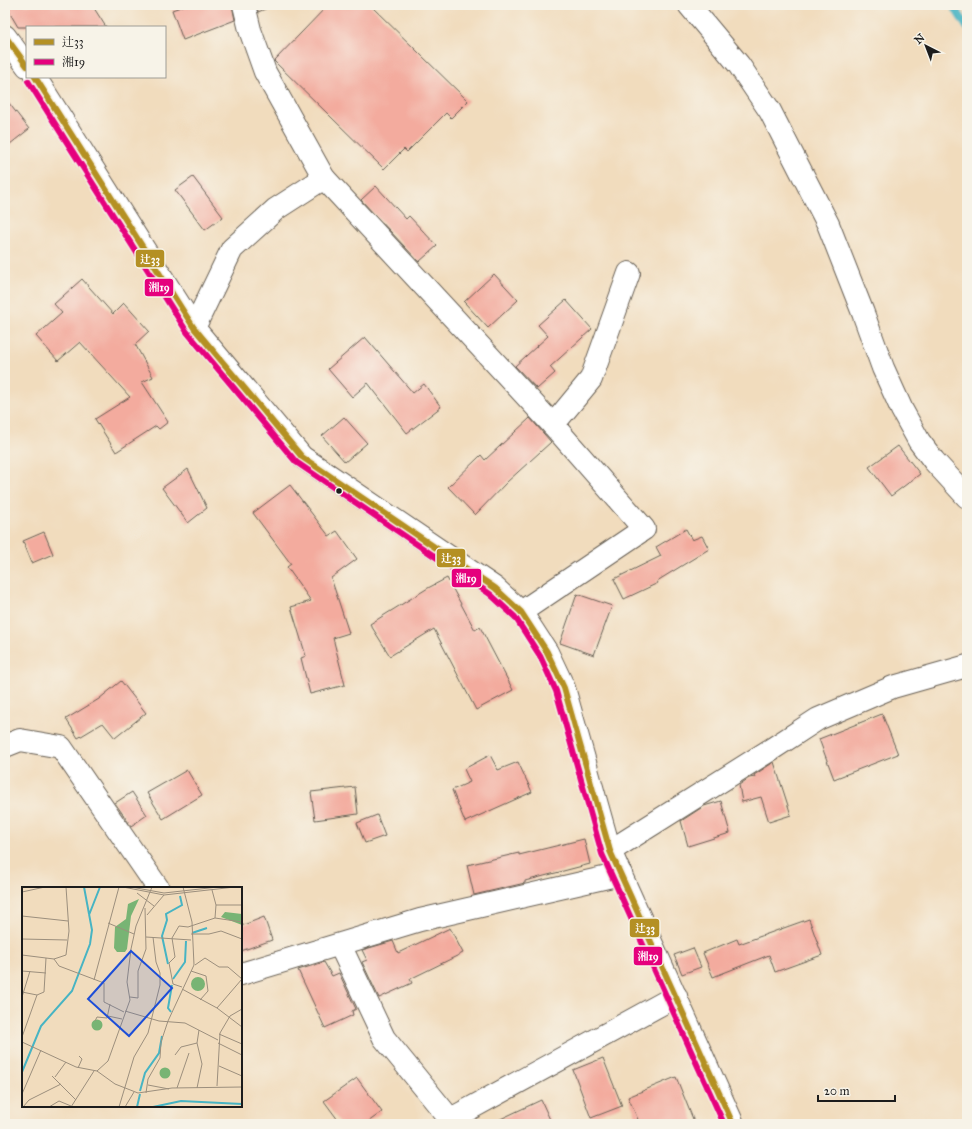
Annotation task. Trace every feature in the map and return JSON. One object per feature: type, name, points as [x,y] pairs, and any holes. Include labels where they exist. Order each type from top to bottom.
[{"type":"street","points":[[244,5],[250,30],[265,72],[324,178],[553,425],[644,528],[521,612]]},
{"type":"street","points":[[689,5],[739,65],[770,111],[828,224],[883,368],[902,410],[920,441],[934,461],[967,497]]},
{"type":"street","points":[[5,36],[26,65]]},
{"type":"street","points":[[36,78],[194,328],[302,457],[495,588],[521,612],[548,652],[564,688],[610,851],[733,1124]]},
{"type":"street","points":[[194,328],[232,249],[276,209],[324,178]]},
{"type":"street","points":[[553,425],[591,380],[629,273]]},
{"type":"street","points":[[610,851],[775,747],[818,718],[893,687],[967,666]]},
{"type":"street","points":[[5,746],[20,740],[61,747],[157,887]]},
{"type":"street","points":[[242,974],[420,920],[620,874]]},
{"type":"street","points":[[340,944],[384,1038],[452,1122],[676,996]]},
{"type":"building","points":[[5,5],[92,5],[105,26],[26,26],[18,27]]},
{"type":"building","points":[[186,5],[232,5],[235,20],[183,40],[172,10]]},
{"type":"building","points":[[257,5],[270,5],[270,7],[258,12]]},
{"type":"building","points":[[328,5],[370,5],[468,101],[451,118],[446,113],[407,152],[404,149],[384,169],[274,61]]},
{"type":"building","points":[[5,98],[29,129],[5,148]]},
{"type":"building","points":[[193,177],[223,217],[205,230],[175,190]]},
{"type":"building","points":[[376,186],[406,219],[409,216],[437,246],[419,262],[361,200]]},
{"type":"building","points":[[494,274],[518,300],[488,328],[464,302]]},
{"type":"building","points":[[82,279],[113,314],[124,303],[149,331],[135,344],[153,377],[142,382],[168,422],[159,429],[156,426],[116,452],[95,419],[130,397],[80,342],[58,361],[36,336],[62,313],[54,304]]},
{"type":"building","points":[[566,300],[592,329],[550,367],[555,373],[537,389],[515,366],[548,336],[538,325]]},
{"type":"building","points":[[365,337],[413,393],[424,384],[441,407],[407,433],[368,383],[352,397],[328,369]]},
{"type":"building","points":[[344,417],[367,443],[345,462],[322,436]]},
{"type":"building","points":[[530,418],[551,442],[507,482],[475,515],[448,487],[481,455],[485,460]]},
{"type":"building","points":[[898,446],[920,474],[891,496],[869,467]]},
{"type":"building","points":[[188,469],[207,508],[188,523],[162,488]]},
{"type":"building","points":[[290,485],[329,536],[337,531],[357,559],[331,578],[349,633],[333,638],[345,685],[310,694],[301,658],[306,656],[291,607],[311,601],[287,567],[291,564],[253,513]]},
{"type":"building","points":[[686,529],[692,540],[702,536],[709,549],[657,581],[658,583],[624,599],[614,579],[661,556],[656,547]]},
{"type":"building","points":[[44,532],[53,554],[32,563],[23,541]]},
{"type":"building","points":[[447,578],[475,630],[480,627],[513,690],[476,710],[434,629],[390,656],[370,624]]},
{"type":"building","points":[[577,594],[612,606],[594,655],[560,643]]},
{"type":"building","points":[[121,681],[146,713],[115,738],[103,723],[78,738],[66,719],[99,699]]},
{"type":"building","points":[[882,714],[898,754],[834,779],[819,739]]},
{"type":"building","points":[[490,755],[498,770],[518,762],[532,792],[465,822],[452,790],[470,782],[464,769]]},
{"type":"building","points":[[774,762],[791,815],[769,822],[761,797],[742,802],[739,785],[749,778],[755,777],[754,775]]},
{"type":"building","points":[[187,770],[202,795],[163,819],[147,793]]},
{"type":"building","points":[[355,787],[358,814],[315,820],[311,792]]},
{"type":"building","points":[[132,792],[147,815],[131,826],[115,803]]},
{"type":"building","points":[[721,801],[730,833],[688,846],[681,821],[704,806]]},
{"type":"building","points":[[377,815],[385,836],[365,843],[357,823]]},
{"type":"building","points":[[584,839],[590,864],[525,881],[525,883],[474,895],[467,865],[519,853],[519,855]]},
{"type":"building","points":[[264,917],[272,940],[242,951],[242,926]]},
{"type":"building","points":[[809,919],[822,955],[775,972],[769,955],[713,977],[703,953],[737,939],[739,944]]},
{"type":"building","points":[[450,928],[463,953],[410,979],[412,983],[379,998],[362,962],[367,960],[362,950],[393,941],[398,953]]},
{"type":"building","points":[[693,948],[701,967],[682,974],[674,955]]},
{"type":"building","points":[[324,962],[332,976],[339,973],[356,1009],[352,1011],[353,1015],[325,1028],[298,970]]},
{"type":"building","points":[[603,1058],[622,1106],[591,1118],[573,1070]]},
{"type":"building","points":[[676,1077],[695,1124],[640,1124],[628,1097]]},
{"type":"building","points":[[357,1078],[382,1112],[365,1124],[341,1124],[324,1101]]},
{"type":"building","points":[[541,1100],[552,1124],[490,1124]]},
{"type":"waterway","points":[[953,5],[967,27]]},
{"type":"transit line","name":"辻33","points":[[5,36],[26,65]]},
{"type":"transit line","name":"辻33","points":[[36,78],[194,328],[302,457],[495,588],[521,612],[547,652],[564,688],[610,851],[733,1124]]},
{"type":"transit line","name":"湘19","points":[[28,81],[187,332],[296,462],[490,594],[515,617],[540,656],[556,691],[602,854],[724,1124]]}]
